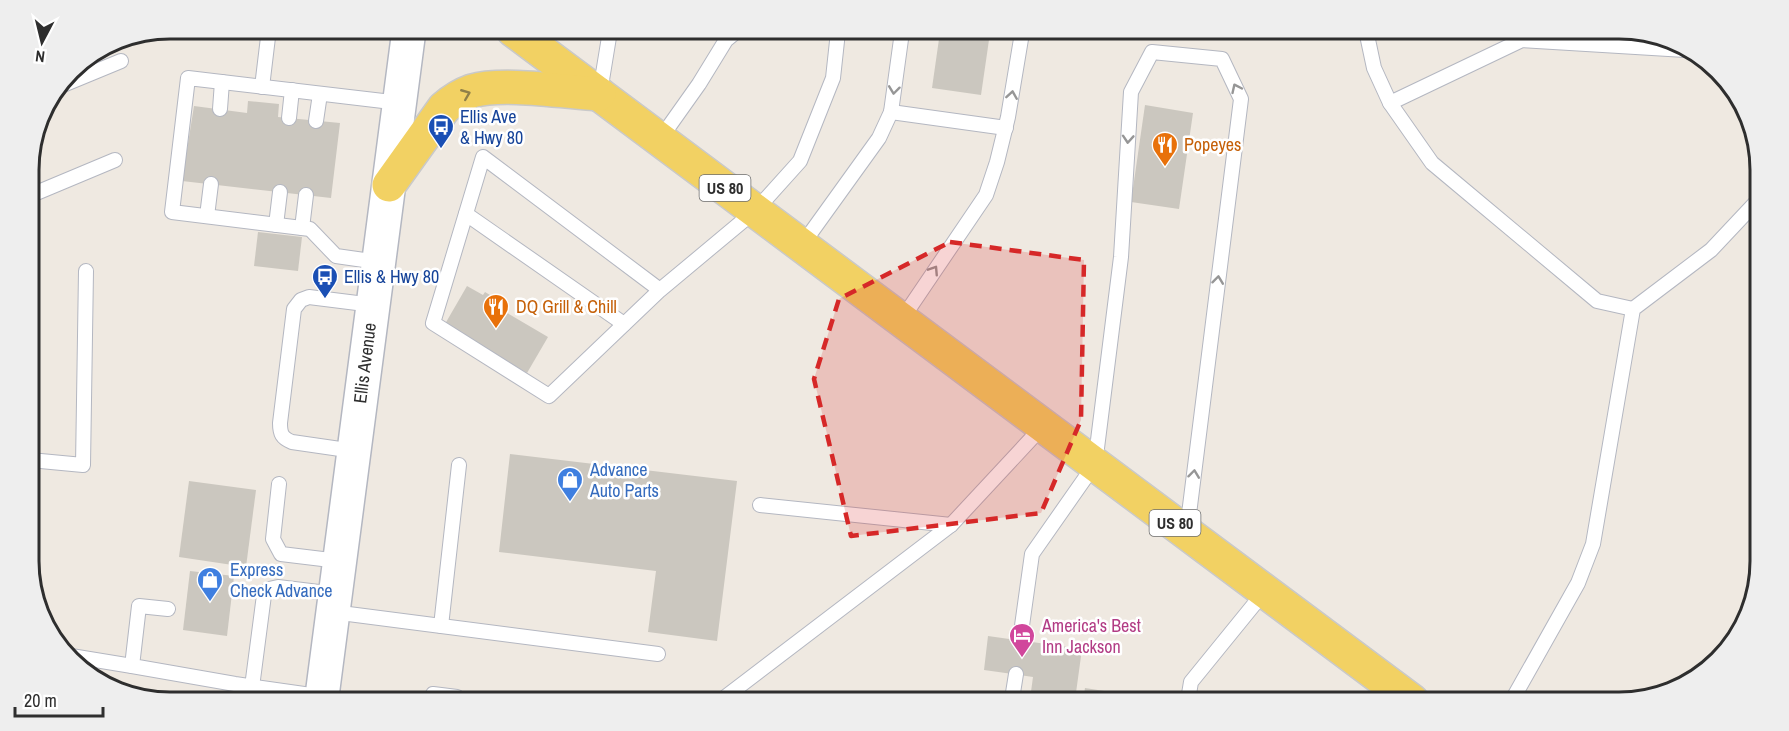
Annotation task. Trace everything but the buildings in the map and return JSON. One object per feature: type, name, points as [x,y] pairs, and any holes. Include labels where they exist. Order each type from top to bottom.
[{"type":"main road","name":"Ellis Avenue","points":[[321,692],[408,39]]},
{"type":"main road","name":"US 80","points":[[525,39],[1044,425],[1395,692]]},
{"type":"main road","points":[[388,185],[444,108],[455,99],[470,92],[486,88],[505,88],[599,94]]},
{"type":"lane","points":[[262,87],[268,39]]},
{"type":"lane","points":[[599,94],[609,39]]},
{"type":"lane","points":[[659,139],[699,84],[727,39]]},
{"type":"lane","points":[[660,290],[483,157],[433,323],[549,396],[660,290],[756,210],[800,161],[833,78],[837,39]]},
{"type":"lane","points":[[802,245],[879,138],[891,112],[901,39]]},
{"type":"lane","points":[[902,319],[986,195],[998,162],[1006,129],[1021,39]]},
{"type":"lane","points":[[1368,39],[1374,68],[1390,103],[1432,163],[1596,301],[1633,309]]},
{"type":"lane","points":[[1390,103],[1522,40],[1669,49]]},
{"type":"lane","points":[[1020,640],[1032,554],[1095,464],[1121,257],[1131,92],[1152,52],[1222,59],[1241,99],[1186,532]]},
{"type":"lane","points":[[74,80],[121,61]]},
{"type":"lane","points":[[378,262],[336,256],[310,229],[172,212],[188,78],[400,103]]},
{"type":"lane","points":[[220,110],[222,82]]},
{"type":"lane","points":[[289,118],[292,90]]},
{"type":"lane","points":[[316,121],[320,94]]},
{"type":"lane","points":[[891,112],[1006,129]]},
{"type":"lane","points":[[39,192],[115,160]]},
{"type":"lane","points":[[207,216],[211,184]]},
{"type":"lane","points":[[276,225],[280,192]]},
{"type":"lane","points":[[302,228],[306,195]]},
{"type":"lane","points":[[1518,692],[1578,583],[1593,544],[1633,309],[1711,250],[1750,209]]},
{"type":"lane","points":[[466,214],[624,324]]},
{"type":"lane","points":[[39,461],[83,465],[86,271]]},
{"type":"lane","points":[[354,451],[292,442],[283,438],[280,432],[294,309],[301,300],[309,297],[373,305]]},
{"type":"lane","points":[[732,692],[951,525],[1044,425]]},
{"type":"lane","points":[[441,626],[459,465]]},
{"type":"lane","points":[[279,484],[273,539],[281,554],[339,561]]},
{"type":"lane","points":[[760,506],[951,525]]},
{"type":"lane","points":[[252,687],[264,595],[269,589],[278,587],[334,603],[441,626],[658,654]]},
{"type":"lane","points":[[1189,692],[1191,682],[1265,591]]},
{"type":"lane","points":[[132,666],[139,606],[168,609]]},
{"type":"lane","points":[[81,658],[132,666],[234,690],[252,687],[290,692]]},
{"type":"lane","points":[[1013,692],[1016,674]]},
{"type":"highlighted area","points":[[950,242],[1084,260],[1081,420],[1041,513],[851,536],[814,379],[839,299]]},
{"type":"place","name":"Ellis Ave & Hwy 80","points":[[441,150]]},
{"type":"place","name":"Popeyes","points":[[1165,168]]},
{"type":"place","name":"Ellis & Hwy 80","points":[[325,300]]},
{"type":"place","name":"DQ Grill & Chill","points":[[496,330]]},
{"type":"place","name":"Advance Auto Parts","points":[[570,503]]},
{"type":"place","name":"Express Check Advance","points":[[210,603]]},
{"type":"place","name":"America's Best Inn Jackson","points":[[1022,659]]}]
